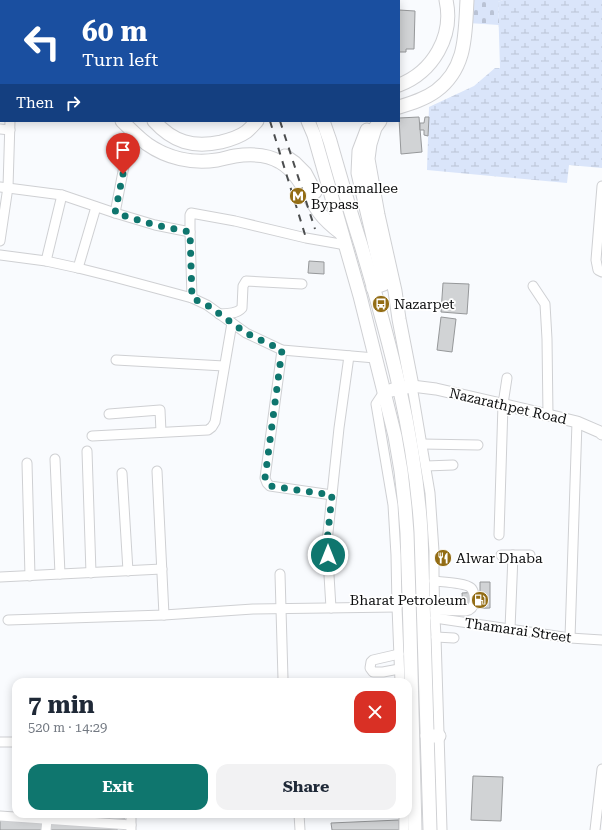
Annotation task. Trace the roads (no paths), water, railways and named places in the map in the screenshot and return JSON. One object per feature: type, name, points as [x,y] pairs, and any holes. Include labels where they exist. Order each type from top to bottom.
[{"type":"highway","points":[[400,85],[411,80],[426,68],[437,53],[443,40],[448,20],[446,0]]},
{"type":"highway","points":[[400,98],[418,92],[436,83],[449,70],[457,53],[460,30],[460,0]]},
{"type":"highway","points":[[400,107],[417,101],[436,91],[454,71],[461,56],[463,47],[467,0]]},
{"type":"highway","points":[[123,122],[147,144],[167,155],[184,160],[200,162],[235,156],[252,155],[265,156],[279,161],[288,168],[302,185],[320,214],[344,240]]},
{"type":"highway","points":[[135,122],[163,144],[180,151],[199,154],[218,154],[249,148],[264,148],[281,153],[295,163],[305,173],[319,198],[337,218]]},
{"type":"highway","points":[[155,122],[170,136],[185,142],[196,144],[211,144],[230,140],[246,132],[256,122]]},
{"type":"highway","points":[[308,122],[314,136],[360,296],[395,436],[405,507],[410,631],[405,668],[406,678]]},
{"type":"highway","points":[[323,122],[384,325],[406,387]]},
{"type":"highway","points":[[372,122],[366,131],[359,151],[358,172],[384,284],[373,288]]},
{"type":"highway","points":[[379,122],[375,128],[370,144],[368,159],[378,215],[396,291],[419,504],[430,574],[433,736],[430,830]]},
{"type":"highway","points":[[384,392],[406,387]]},
{"type":"highway","points":[[412,771],[416,830]]},
{"type":"main road","name":"Nazarathpet Road","points":[[406,387],[436,389],[503,404],[577,422],[602,434]]},
{"type":"street","points":[[0,129],[10,125],[0,241]]},
{"type":"street","points":[[115,213],[125,161]]},
{"type":"street","points":[[602,186],[596,260],[598,270],[602,272]]},
{"type":"street","points":[[4,187],[62,195],[155,225],[190,232]]},
{"type":"street","points":[[46,261],[62,195]]},
{"type":"street","points":[[78,268],[96,207]]},
{"type":"street","points":[[192,298],[190,215],[192,213],[235,221],[306,238],[344,240]]},
{"type":"street","points":[[0,255],[46,261],[78,268],[192,298],[207,305],[246,333],[282,350],[375,358]]},
{"type":"street","points":[[219,314],[240,311],[242,308],[243,286],[246,281],[302,284]]},
{"type":"street","points":[[533,286],[545,304],[548,415]]},
{"type":"street","points":[[92,436],[208,430],[212,427],[215,422],[232,323]]},
{"type":"street","points":[[282,350],[265,478],[270,486],[332,495]]},
{"type":"street","points":[[331,608],[327,542],[339,428],[349,356]]},
{"type":"street","points":[[116,360],[224,366]]},
{"type":"street","points":[[498,535],[503,404],[507,378]]},
{"type":"street","points":[[406,387],[422,444],[430,493],[434,551],[430,574],[436,637],[433,736],[442,830]]},
{"type":"street","points":[[384,392],[376,404],[393,505],[399,654],[405,668],[401,678]]},
{"type":"street","points":[[109,414],[160,410],[161,432]]},
{"type":"street","points":[[570,638],[577,422]]},
{"type":"street","points":[[422,444],[478,445]]},
{"type":"street","points":[[87,451],[91,572]]},
{"type":"street","points":[[55,459],[60,574]]},
{"type":"street","points":[[27,463],[30,576]]},
{"type":"street","points":[[426,466],[453,465]]},
{"type":"street","points":[[157,471],[164,615]]},
{"type":"street","points":[[122,473],[128,571]]},
{"type":"street","points":[[502,555],[530,555]]},
{"type":"street","points":[[510,629],[513,555]]},
{"type":"street","points":[[0,577],[162,569]]},
{"type":"street","points":[[280,574],[283,678]]},
{"type":"street","points":[[430,574],[466,585],[472,589],[474,594],[474,603],[469,610],[435,614]]},
{"type":"street","points":[[8,620],[164,615],[253,609],[397,606]]},
{"type":"street","name":"Thamarai Street","points":[[435,614],[510,629],[570,638],[602,640]]},
{"type":"street","points":[[436,637],[454,638]]},
{"type":"street","points":[[399,654],[373,660],[370,668],[377,673],[405,668]]},
{"type":"street","points":[[0,742],[12,742]]},
{"type":"street","points":[[595,830],[602,769]]},
{"type":"street","points":[[0,816],[12,817]]},
{"type":"street","points":[[31,818],[131,827]]},
{"type":"street","points":[[299,818],[300,830]]},
{"type":"street","points":[[404,818],[404,830]]},
{"type":"street","points":[[46,819],[46,830]]},
{"type":"railway","points":[[270,122],[306,238]]},
{"type":"railway","points":[[280,122],[315,229]]},
{"type":"place","name":"Poonamallee Bypass","points":[[298,196]]},
{"type":"place","name":"Nazarpet","points":[[381,304]]},
{"type":"place","name":"Alwar Dhaba","points":[[443,558]]},
{"type":"place","name":"Bharat Petroleum","points":[[480,600]]}]
